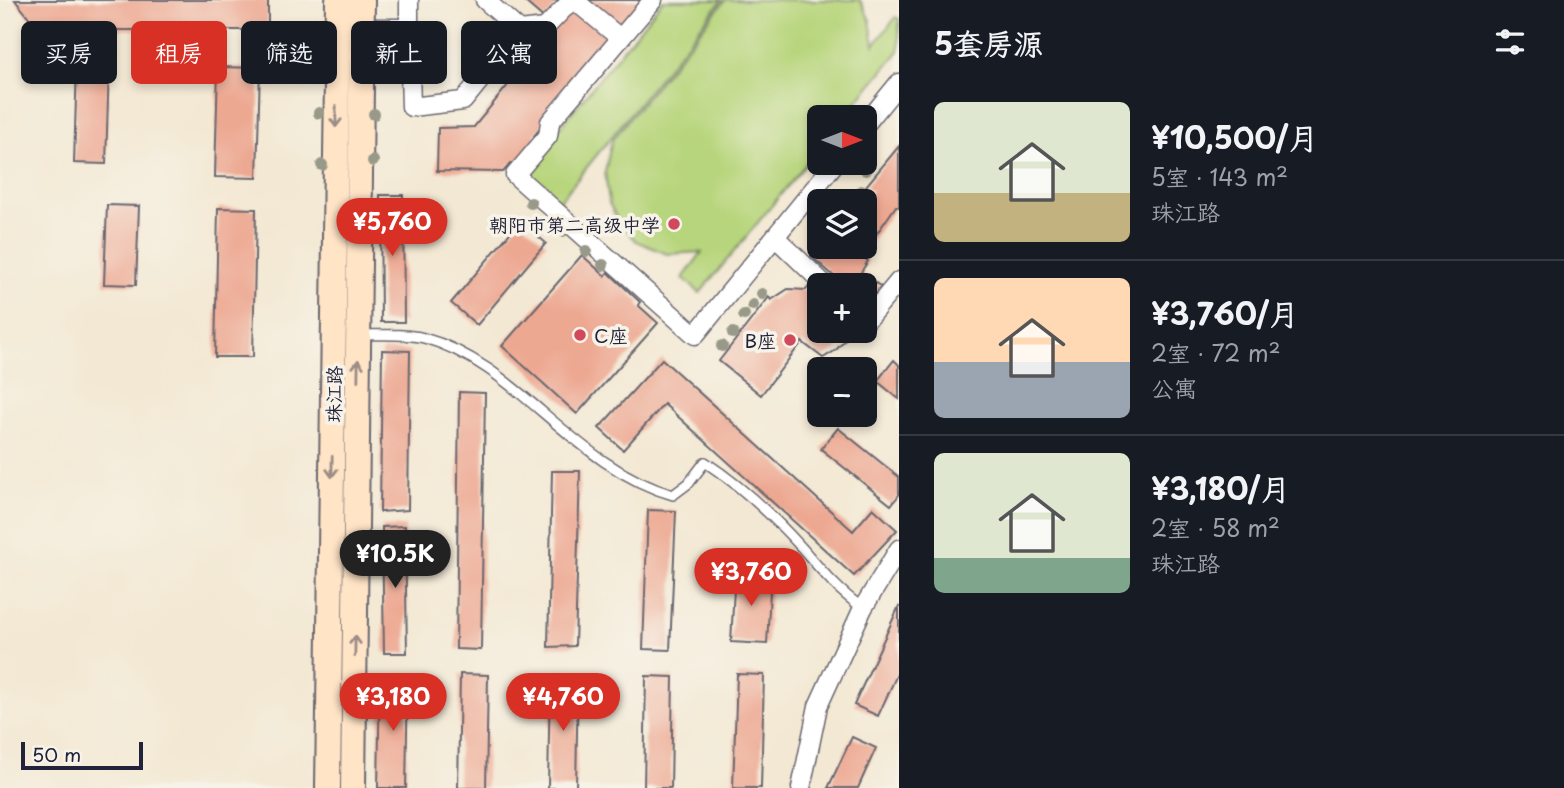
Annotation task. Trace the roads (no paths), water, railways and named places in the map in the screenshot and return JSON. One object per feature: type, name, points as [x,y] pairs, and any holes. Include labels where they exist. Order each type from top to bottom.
[{"type":"main road","name":"珠江路","points":[[328,788],[338,0]]},
{"type":"main road","name":"珠江路","points":[[362,0],[362,21]]},
{"type":"main road","name":"珠江路","points":[[353,788],[361,84]]},
{"type":"street","points":[[409,21],[410,0]]},
{"type":"street","points":[[485,0],[509,21]]},
{"type":"street","points":[[552,21],[573,0],[620,38]]},
{"type":"street","points":[[653,0],[550,122],[548,136],[515,176],[695,335],[825,175]]},
{"type":"street","points":[[877,110],[899,83]]},
{"type":"street","points":[[410,84],[411,107],[463,101],[477,84]]},
{"type":"street","points":[[775,237],[812,273]]},
{"type":"street","points":[[877,307],[899,281]]},
{"type":"street","points":[[801,788],[818,705],[863,608],[899,549]]},
{"type":"lane","points":[[358,335],[423,338],[475,360],[513,388],[593,456],[655,490],[673,495],[689,483],[705,462],[730,478],[800,547],[838,590],[863,608]]},
{"type":"place","name":"朝阳市第二高级中学","points":[[674,224]]},
{"type":"place","name":"C座","points":[[580,335]]},
{"type":"place","name":"B座","points":[[790,340]]}]
